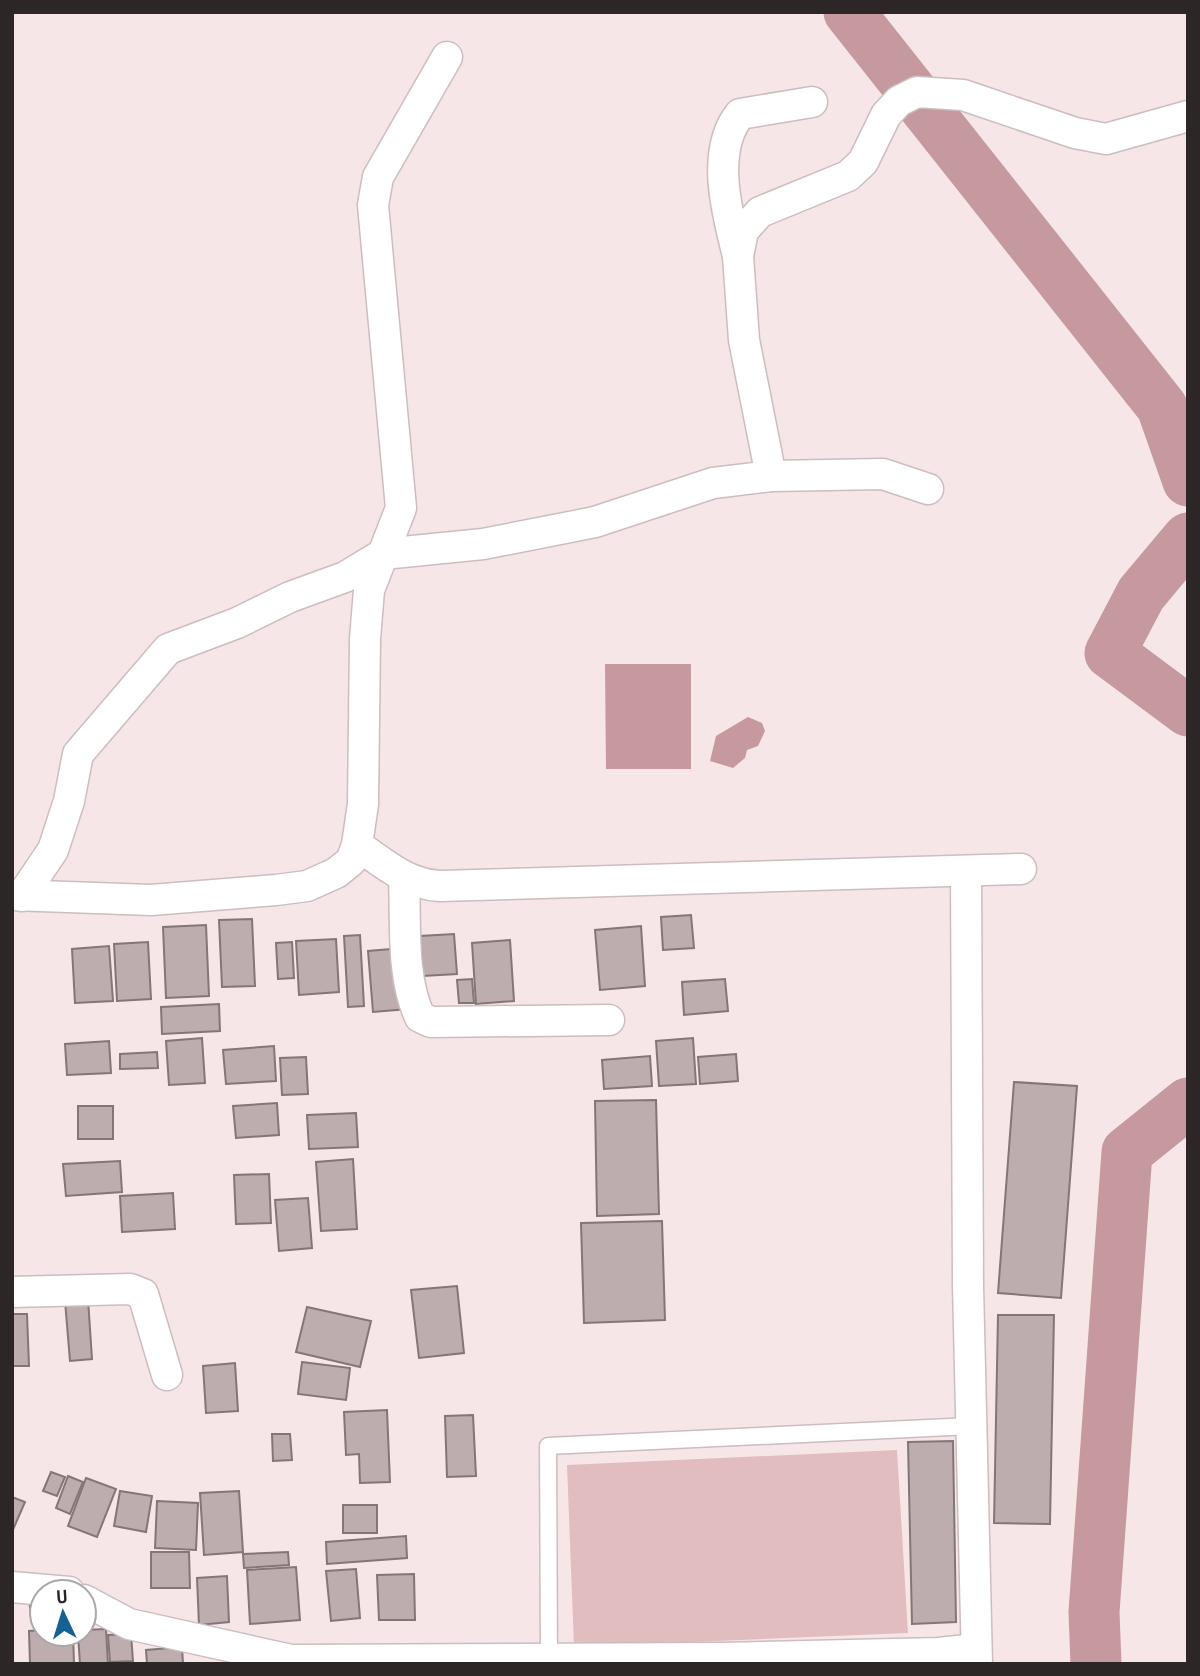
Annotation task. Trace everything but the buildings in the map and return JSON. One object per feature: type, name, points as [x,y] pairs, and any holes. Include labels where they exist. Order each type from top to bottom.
[{"type":"street","points":[[17,896],[151,900],[307,886],[336,873],[351,861],[358,845],[363,804],[365,639],[369,590],[401,509],[373,205],[378,177],[447,57]]},
{"type":"street","points":[[738,256],[743,231],[760,212],[848,176],[863,162],[886,115],[899,101],[917,92],[964,95],[1075,132],[1106,139],[1188,116]]},
{"type":"street","points":[[771,476],[744,340],[738,256],[723,179],[728,128],[740,114],[812,102]]},
{"type":"street","points":[[17,896],[53,850],[69,801],[78,754],[154,662],[168,649],[237,624],[290,597],[345,577],[383,554],[483,544],[595,522],[713,483],[771,476],[883,474],[928,489]]},
{"type":"street","points":[[358,845],[404,878],[421,885],[440,886],[1021,869]]},
{"type":"street","points":[[98,1607],[129,1624],[291,1660],[503,1661],[939,1653],[976,1656],[966,871]]},
{"type":"street","points":[[404,878],[408,963],[414,1006],[420,1017],[432,1022],[609,1020]]},
{"type":"street","points":[[12,1292],[130,1289],[142,1294],[167,1375]]},
{"type":"lane","points":[[549,1659],[548,1446],[971,1426]]},
{"type":"shaded area","points":[[605,664],[691,664],[691,769],[606,769]]},
{"type":"shaded area","points":[[748,717],[762,723],[765,731],[758,746],[747,750],[745,758],[733,768],[710,761],[716,736]]},
{"type":"shaded area","points":[[897,1450],[908,1633],[574,1647],[567,1465]]},
{"type":"waterway","points":[[849,12],[1162,407],[1188,481]]},
{"type":"waterway","points":[[1188,538],[1141,594],[1110,653],[1188,711]]},
{"type":"waterway","points":[[1096,1664],[1094,1612],[1127,1152],[1188,1103]]}]
